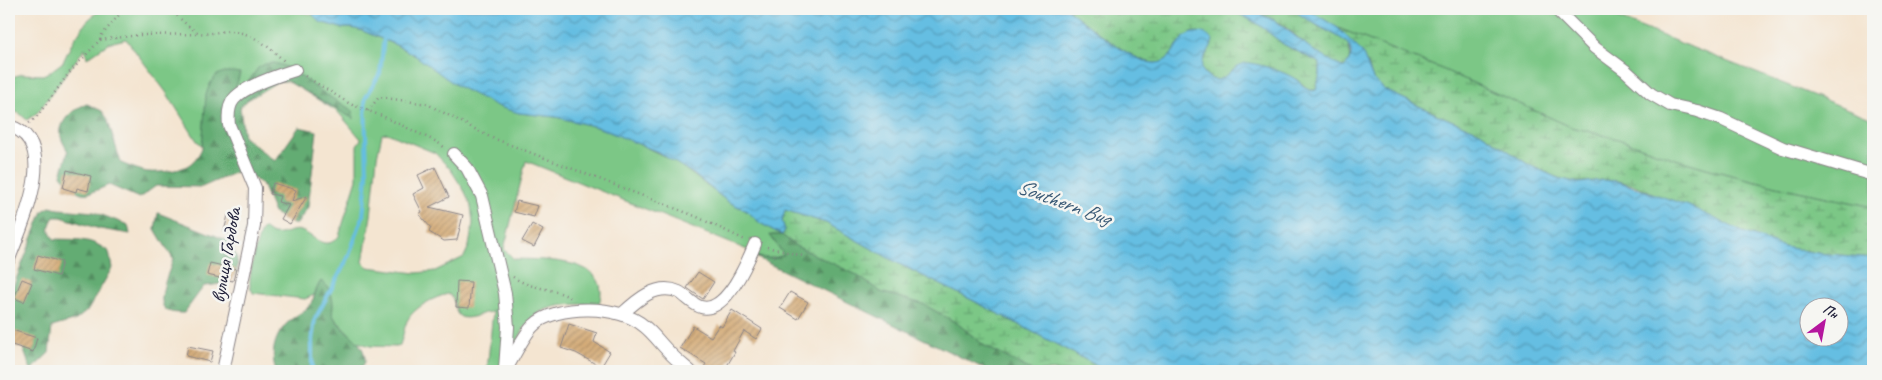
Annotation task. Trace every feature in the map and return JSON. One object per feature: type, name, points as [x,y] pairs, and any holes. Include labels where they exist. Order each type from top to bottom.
[{"type":"street","points":[[1556,9],[1595,48],[1626,71],[1651,94],[1670,105],[1697,111],[1720,119],[1784,148],[1873,175]]},
{"type":"street","name":"вулиця Гардова","points":[[224,371],[254,226],[255,188],[229,125],[228,114],[233,100],[240,93],[272,77],[295,70]]},
{"type":"street","points":[[9,259],[26,212],[33,186],[36,162],[33,146],[25,136],[12,127]]},
{"type":"street","points":[[454,154],[467,168],[482,196],[505,294],[508,327],[505,371]]},
{"type":"street","points":[[622,314],[644,296],[661,289],[671,289],[680,293],[701,307],[713,306],[729,293],[746,267],[755,244]]},
{"type":"street","points":[[505,371],[532,327],[541,320],[551,314],[586,309],[622,314],[645,326],[690,371]]},
{"type":"path","points":[[12,127],[27,125],[36,118],[69,73],[100,40],[124,9]]},
{"type":"path","points":[[170,9],[185,24],[201,34]]},
{"type":"path","points":[[100,40],[139,35],[201,34],[230,31],[251,35],[271,48],[295,70],[350,104],[382,116],[437,142],[454,154]]},
{"type":"path","points":[[368,111],[379,97],[427,104],[490,137],[695,216],[755,244],[803,256]]},
{"type":"path","points":[[512,277],[530,287],[554,290],[569,297],[586,309]]},
{"type":"green space","points":[[101,9],[291,9],[313,15],[320,22],[341,28],[363,31],[394,44],[519,113],[556,117],[597,127],[629,139],[676,162],[727,201],[747,211],[760,223],[782,235],[770,235],[784,255],[762,258],[750,251],[526,161],[504,249],[514,259],[566,263],[580,266],[591,272],[598,281],[601,292],[599,304],[556,306],[534,316],[521,334],[503,371],[487,371],[493,311],[463,318],[456,312],[452,297],[448,294],[430,300],[410,316],[400,345],[395,347],[370,346],[358,342],[335,319],[332,314],[332,299],[328,288],[321,281],[314,295],[305,299],[253,293],[250,280],[256,247],[263,228],[272,234],[298,230],[324,243],[334,241],[339,236],[357,179],[357,145],[361,139],[338,112],[283,78],[246,101],[235,113],[215,157],[197,141],[166,92],[126,39],[109,43],[87,58],[85,48],[38,112],[27,120],[19,113],[9,111],[9,78],[22,74],[43,75],[51,71],[63,62],[73,41],[87,21]],"holes":[[[387,133],[435,153],[451,170],[465,192],[471,206],[473,223],[469,246],[464,257],[435,271],[416,273],[368,267],[363,262],[371,216],[377,157],[382,134]]]},
{"type":"green space","points":[[1067,9],[1233,9],[1258,24],[1283,44],[1320,63],[1320,74],[1316,90],[1309,90],[1298,80],[1263,67],[1232,70],[1217,80],[1210,78],[1202,70],[1201,64],[1207,53],[1182,40],[1172,55],[1162,62],[1148,62],[1124,50]]},
{"type":"green space","points":[[1248,9],[1292,9],[1321,28],[1344,39],[1348,43],[1349,61],[1345,67],[1330,62],[1313,51],[1280,23]]},
{"type":"green space","points":[[1307,9],[1598,9],[1873,119],[1873,207],[1727,174],[1675,159],[1618,139],[1571,127],[1444,70],[1338,28]]},
{"type":"green space","points":[[1338,28],[1444,70],[1571,127],[1618,139],[1675,159],[1727,174],[1873,207],[1873,258],[1817,253],[1784,247],[1743,232],[1634,185],[1602,180],[1579,183],[1558,178],[1529,165],[1480,132],[1385,90],[1373,79],[1367,63]]},
{"type":"green space","points":[[273,63],[291,70],[353,111],[354,119],[287,81],[267,85],[240,107],[244,137],[275,161],[299,127],[317,131],[308,207],[297,224],[293,224],[274,213],[262,184],[241,170],[202,187],[156,186],[139,198],[109,185],[93,192],[82,193],[73,188],[61,175],[68,152],[61,137],[62,126],[72,112],[82,106],[87,104],[102,111],[107,118],[121,163],[147,172],[172,171],[187,166],[198,156],[202,148],[206,95],[214,78],[227,72],[240,73],[230,108],[258,68],[265,64]]},
{"type":"green space","points":[[50,207],[94,212],[128,225],[130,234],[100,229],[61,217],[54,217],[49,228],[54,239],[83,240],[102,247],[109,252],[112,268],[88,310],[76,320],[52,327],[49,353],[31,370],[23,348],[9,344],[9,297],[43,211]]},
{"type":"green space","points":[[785,210],[826,223],[903,266],[1107,371],[1033,371],[985,346],[957,323],[923,304],[881,292],[855,274],[796,246],[782,235],[785,230],[782,221]]},
{"type":"green space","points":[[158,213],[229,241],[234,250],[237,267],[236,273],[228,281],[204,286],[184,313],[168,311],[162,302],[164,287],[173,259],[155,229]]},
{"type":"green space","points":[[770,235],[782,235],[796,246],[855,274],[881,292],[923,304],[957,323],[985,346],[1033,371],[989,371],[755,257],[773,259],[784,255]]},
{"type":"green space","points":[[321,281],[326,285],[331,295],[333,316],[358,342],[362,348],[365,362],[359,371],[276,371],[273,356],[278,335],[287,323],[309,306]]},
{"type":"water","name":"Southern Bug","points":[[313,9],[1067,9],[1122,50],[1145,61],[1155,63],[1164,61],[1184,37],[1197,32],[1209,36],[1213,40],[1202,65],[1202,70],[1209,77],[1215,80],[1221,79],[1237,67],[1250,63],[1287,74],[1313,91],[1316,90],[1320,74],[1320,63],[1283,44],[1258,24],[1233,9],[1248,9],[1276,21],[1314,51],[1345,67],[1350,59],[1350,47],[1341,38],[1292,9],[1307,9],[1338,28],[1362,52],[1373,79],[1385,90],[1480,132],[1529,165],[1558,178],[1579,183],[1602,180],[1617,181],[1689,206],[1743,232],[1784,247],[1817,253],[1873,258],[1873,371],[1107,371],[903,266],[826,223],[785,210],[782,221],[785,230],[782,235],[760,223],[747,211],[727,201],[692,173],[658,152],[597,127],[556,117],[519,113],[499,107],[457,86],[413,54],[394,44],[363,31],[341,28],[320,22],[313,15]]},
{"type":"building","points":[[435,167],[449,197],[429,207],[463,215],[457,240],[444,241],[429,232],[431,228],[419,214],[422,212],[413,194],[424,188],[418,175]]},
{"type":"building","points":[[67,170],[91,176],[88,191],[77,188],[76,192],[63,188]]},
{"type":"building","points":[[273,183],[296,190],[292,201],[307,196],[290,224],[281,219],[289,205],[278,202],[280,196],[270,194]]},
{"type":"building","points":[[517,201],[538,206],[534,217],[514,212]]},
{"type":"building","points":[[228,215],[238,217],[234,235],[224,232]]},
{"type":"building","points":[[532,224],[543,230],[534,247],[522,241]]},
{"type":"building","points":[[38,255],[62,262],[58,276],[34,269]]},
{"type":"building","points":[[210,263],[236,269],[233,281],[207,275]]},
{"type":"building","points":[[698,272],[714,282],[703,299],[687,288]]},
{"type":"building","points":[[22,279],[32,283],[24,302],[14,298]]},
{"type":"building","points":[[457,281],[471,282],[469,308],[456,307]]},
{"type":"building","points":[[790,292],[808,302],[798,319],[780,308]]},
{"type":"building","points":[[732,310],[762,329],[756,339],[744,331],[724,371],[710,371],[704,367],[706,364],[680,348],[693,326],[711,337],[719,325],[722,327]]},
{"type":"building","points":[[569,324],[597,333],[594,342],[610,352],[601,367],[576,353],[561,348]]},
{"type":"building","points":[[9,329],[37,338],[33,352],[9,344]]},
{"type":"building","points":[[188,346],[213,351],[210,362],[186,356]]},
{"type":"waterway","points":[[312,371],[312,340],[315,319],[348,258],[363,216],[367,175],[365,99],[380,73],[384,37]]}]
